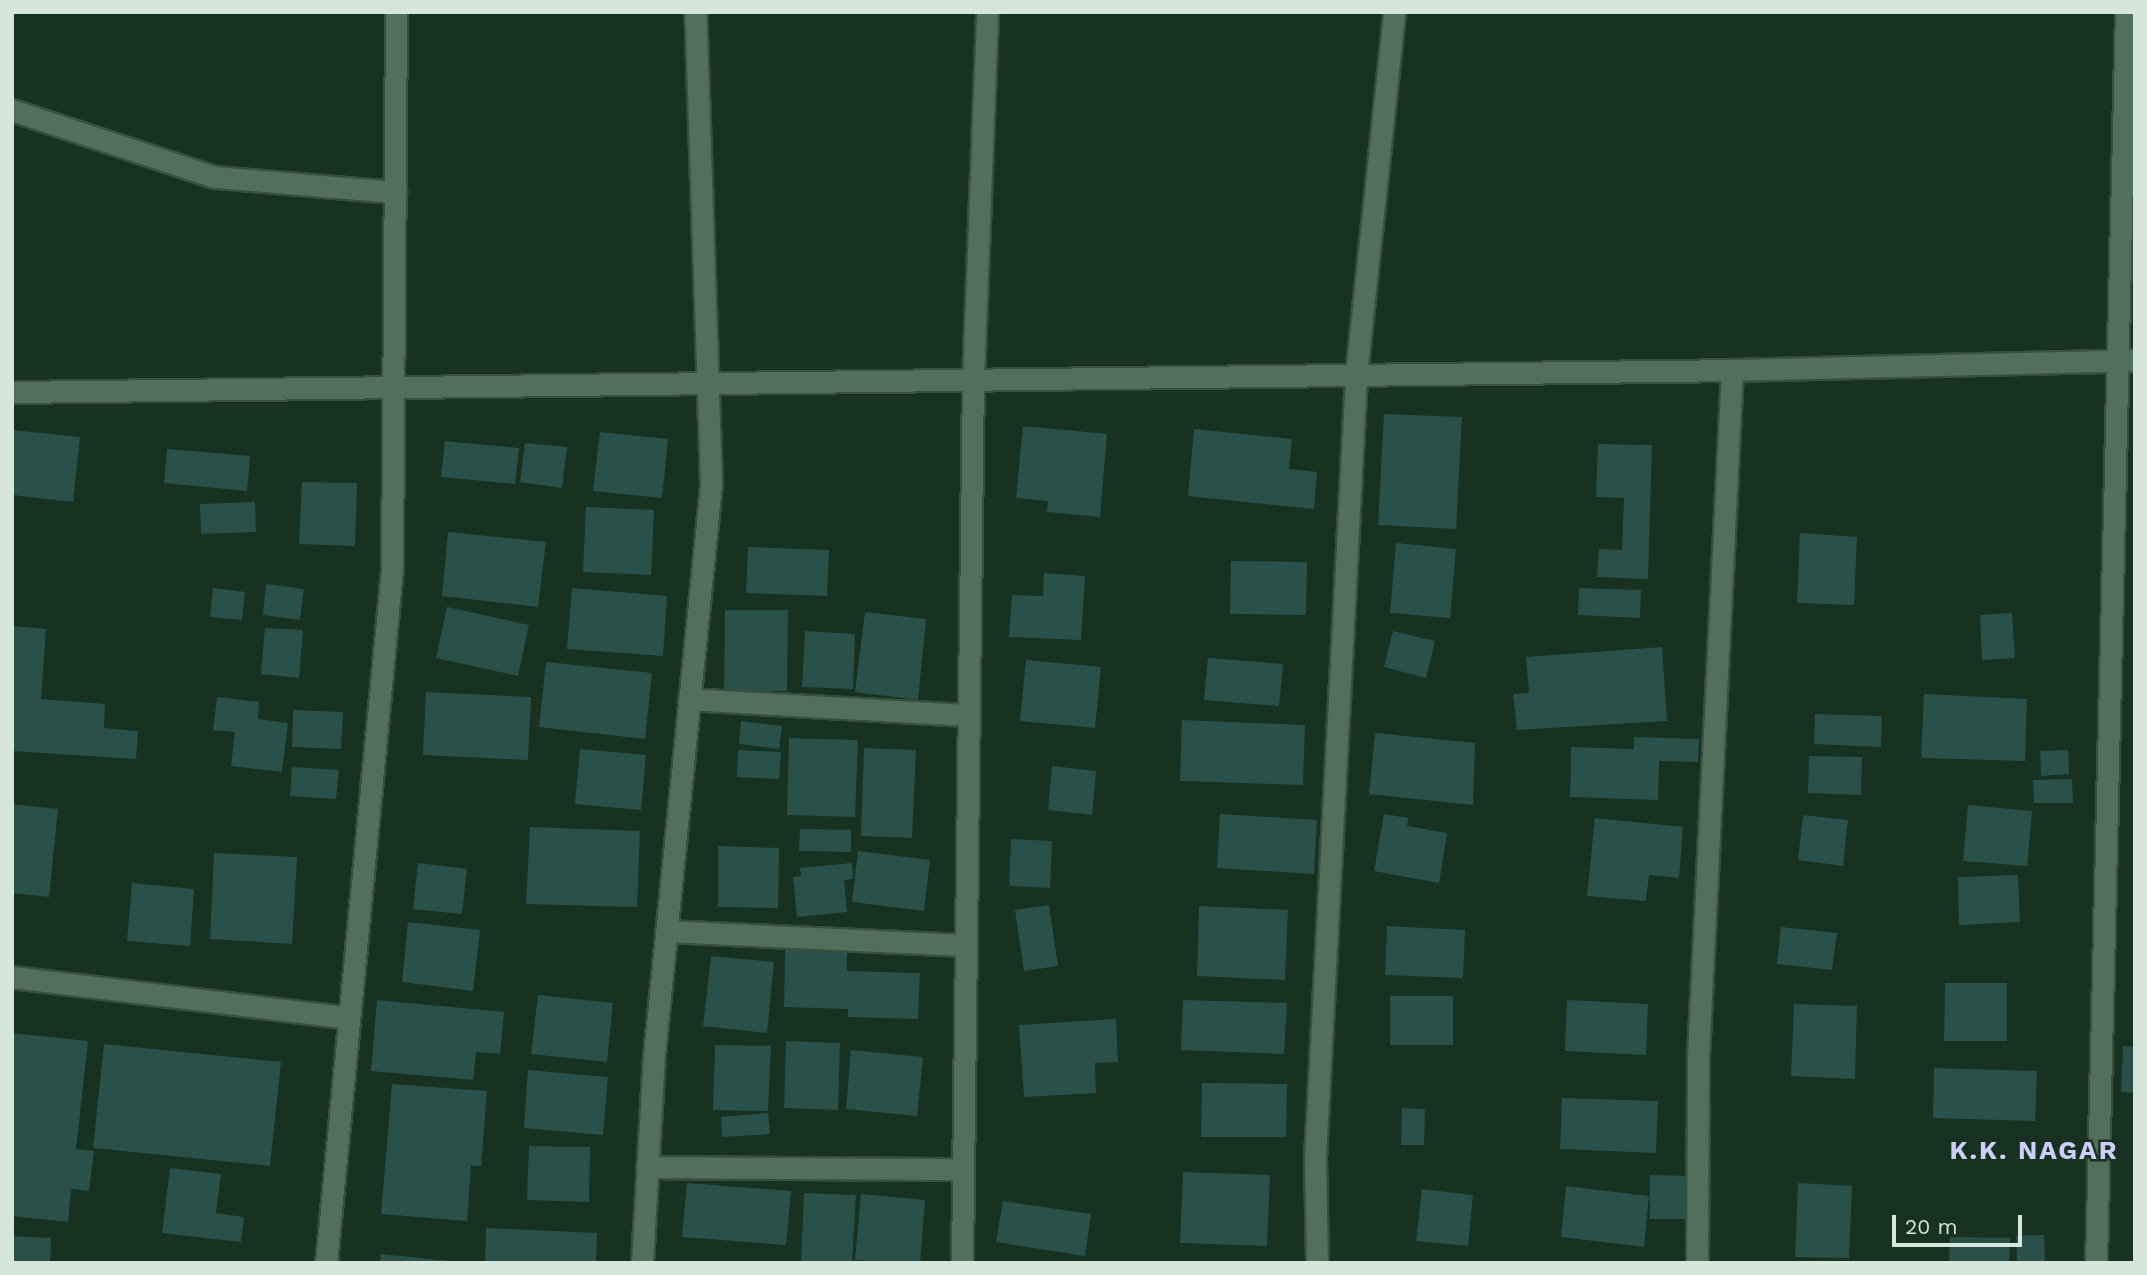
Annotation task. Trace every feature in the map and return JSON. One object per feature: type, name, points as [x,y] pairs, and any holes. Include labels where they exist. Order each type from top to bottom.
[{"type":"street","points":[[326,1263],[392,569],[396,12]]},
{"type":"street","points":[[642,1263],[666,931],[711,484],[695,12]]},
{"type":"street","points":[[962,1263],[973,380],[987,12]]},
{"type":"street","points":[[1317,1263],[1315,1158],[1356,375],[1394,12]]},
{"type":"street","points":[[2096,1263],[2127,360],[2126,12]]},
{"type":"street","points":[[12,110],[215,177],[395,192]]},
{"type":"street","points":[[12,392],[1732,370],[2127,360]]},
{"type":"street","points":[[1698,1263],[1698,1056],[1732,370]]},
{"type":"street","points":[[690,699],[969,715]]},
{"type":"street","points":[[666,931],[964,945]]},
{"type":"street","points":[[12,977],[349,1018]]},
{"type":"street","points":[[647,1167],[963,1169]]},
{"type":"building","points":[[1384,414],[1462,417],[1456,529],[1378,525]]},
{"type":"building","points":[[1023,426],[1107,434],[1100,517],[1047,512],[1048,501],[1016,498]]},
{"type":"building","points":[[1194,429],[1292,439],[1289,469],[1317,472],[1314,509],[1188,496]]},
{"type":"building","points":[[12,430],[80,437],[73,502],[12,495]]},
{"type":"building","points":[[600,432],[668,439],[662,498],[593,491]]},
{"type":"building","points":[[445,441],[519,448],[515,484],[441,477]]},
{"type":"building","points":[[525,443],[567,447],[562,488],[520,482]]},
{"type":"building","points":[[1598,444],[1652,445],[1648,579],[1597,577],[1599,549],[1622,550],[1624,498],[1596,497]]},
{"type":"building","points":[[167,449],[250,456],[247,491],[164,483]]},
{"type":"building","points":[[302,482],[357,483],[355,546],[299,544]]},
{"type":"building","points":[[255,502],[256,532],[201,534],[200,504]]},
{"type":"building","points":[[586,507],[654,510],[651,575],[583,572]]},
{"type":"building","points":[[448,532],[546,542],[538,607],[442,596]]},
{"type":"building","points":[[1800,533],[1857,537],[1854,605],[1797,603]]},
{"type":"building","points":[[1396,543],[1456,549],[1450,618],[1390,613]]},
{"type":"building","points":[[748,547],[829,550],[827,596],[746,593]]},
{"type":"building","points":[[1231,561],[1307,562],[1306,615],[1230,614]]},
{"type":"building","points":[[1044,573],[1085,576],[1081,640],[1009,637],[1012,595],[1043,596]]},
{"type":"building","points":[[266,584],[304,589],[300,620],[263,615]]},
{"type":"building","points":[[213,588],[245,592],[242,620],[210,617]]},
{"type":"building","points":[[572,588],[667,596],[663,656],[567,649]]},
{"type":"building","points":[[1579,588],[1641,590],[1640,618],[1578,615]]},
{"type":"building","points":[[447,607],[529,625],[518,676],[436,658]]},
{"type":"building","points":[[725,610],[788,610],[787,691],[724,691]]},
{"type":"building","points":[[865,612],[926,619],[918,700],[855,692]]},
{"type":"building","points":[[2012,613],[2015,658],[1982,660],[1980,615]]},
{"type":"building","points":[[12,626],[46,629],[41,699],[105,704],[104,728],[138,731],[136,759],[12,751]]},
{"type":"building","points":[[265,628],[303,630],[299,678],[261,674]]},
{"type":"building","points":[[805,631],[855,634],[853,689],[802,687]]},
{"type":"building","points":[[1393,631],[1435,641],[1426,678],[1384,667]]},
{"type":"building","points":[[1662,647],[1667,721],[1517,730],[1513,694],[1529,693],[1526,657]]},
{"type":"building","points":[[1208,658],[1283,664],[1279,706],[1204,700]]},
{"type":"building","points":[[1026,660],[1101,667],[1095,728],[1020,721]]},
{"type":"building","points":[[546,662],[652,673],[645,739],[539,727]]},
{"type":"building","points":[[426,692],[531,697],[528,760],[423,755]]},
{"type":"building","points":[[1924,694],[2027,699],[2025,761],[1921,758]]},
{"type":"building","points":[[217,697],[259,702],[258,719],[288,723],[282,772],[231,766],[235,732],[213,730]]},
{"type":"building","points":[[293,710],[343,712],[341,749],[292,747]]},
{"type":"building","points":[[1815,714],[1882,716],[1881,747],[1814,744]]},
{"type":"building","points":[[1182,720],[1305,725],[1303,785],[1180,781]]},
{"type":"building","points":[[741,721],[782,726],[779,749],[739,744]]},
{"type":"building","points":[[1375,733],[1475,743],[1473,805],[1369,794]]},
{"type":"building","points":[[1634,737],[1699,739],[1698,762],[1659,761],[1658,800],[1570,797],[1571,747],[1634,749]]},
{"type":"building","points":[[789,738],[858,740],[855,817],[787,815]]},
{"type":"building","points":[[864,748],[916,750],[912,838],[861,836]]},
{"type":"building","points":[[580,749],[646,755],[641,810],[575,804]]},
{"type":"building","points":[[738,750],[781,752],[779,779],[737,777]]},
{"type":"building","points":[[2068,750],[2069,774],[2041,776],[2040,751]]},
{"type":"building","points":[[1809,756],[1862,757],[1861,795],[1808,793]]},
{"type":"building","points":[[1052,766],[1096,771],[1092,815],[1048,810]]},
{"type":"building","points":[[292,767],[339,770],[336,799],[290,796]]},
{"type":"building","points":[[2072,779],[2073,803],[2034,803],[2033,780]]},
{"type":"building","points":[[12,804],[58,809],[49,897],[12,893]]},
{"type":"building","points":[[1968,805],[2032,811],[2027,866],[1963,861]]},
{"type":"building","points":[[1220,814],[1317,820],[1314,874],[1217,868]]},
{"type":"building","points":[[1384,814],[1408,818],[1407,826],[1447,833],[1439,883],[1374,871]]},
{"type":"building","points":[[1803,815],[1848,820],[1843,866],[1798,860]]},
{"type":"building","points":[[1595,818],[1683,827],[1679,878],[1649,875],[1646,901],[1587,896]]},
{"type":"building","points":[[530,827],[640,831],[637,907],[526,904]]},
{"type":"building","points":[[800,829],[851,830],[851,852],[799,851]]},
{"type":"building","points":[[1011,839],[1052,841],[1050,888],[1009,886]]},
{"type":"building","points":[[718,846],[779,848],[778,908],[718,907]]},
{"type":"building","points":[[858,851],[930,860],[924,911],[852,902]]},
{"type":"building","points":[[214,853],[297,857],[292,944],[210,939]]},
{"type":"building","points":[[418,863],[467,869],[462,914],[413,909]]},
{"type":"building","points":[[852,863],[853,879],[844,880],[847,912],[797,917],[793,877],[801,876],[800,868]]},
{"type":"building","points":[[2018,875],[2020,922],[1959,925],[1958,877]]},
{"type":"building","points":[[132,883],[194,889],[190,946],[127,941]]},
{"type":"building","points":[[1049,905],[1058,966],[1024,971],[1015,910]]},
{"type":"building","points":[[1199,906],[1288,910],[1285,980],[1197,976]]},
{"type":"building","points":[[408,922],[480,930],[473,991],[402,982]]},
{"type":"building","points":[[1387,926],[1465,930],[1463,978],[1385,975]]},
{"type":"building","points":[[1781,927],[1837,933],[1832,970],[1777,964]]},
{"type":"building","points":[[785,949],[847,950],[847,971],[920,973],[918,1019],[848,1017],[848,1009],[784,1007]]},
{"type":"building","points":[[711,956],[774,962],[767,1033],[703,1026]]},
{"type":"building","points":[[1945,983],[2007,983],[2007,1041],[1944,1041]]},
{"type":"building","points":[[538,995],[613,1003],[607,1062],[531,1054]]},
{"type":"building","points":[[1390,996],[1453,996],[1453,1045],[1390,1045]]},
{"type":"building","points":[[377,1000],[504,1012],[500,1054],[476,1052],[473,1080],[371,1071]]},
{"type":"building","points":[[1183,1000],[1287,1003],[1284,1054],[1181,1050]]},
{"type":"building","points":[[1567,1000],[1648,1004],[1646,1055],[1565,1051]]},
{"type":"building","points":[[1794,1004],[1857,1006],[1855,1079],[1791,1076]]},
{"type":"building","points":[[1116,1019],[1118,1062],[1095,1063],[1096,1093],[1024,1097],[1019,1025]]},
{"type":"building","points":[[12,1033],[88,1041],[76,1149],[94,1151],[89,1191],[71,1189],[68,1222],[12,1216]]},
{"type":"building","points":[[786,1041],[840,1043],[838,1110],[784,1108]]},
{"type":"building","points":[[104,1044],[281,1062],[270,1166],[93,1148]]},
{"type":"building","points":[[715,1045],[771,1046],[768,1111],[713,1110]]},
{"type":"building","points":[[2123,1046],[2135,1047],[2135,1093],[2121,1092]]},
{"type":"building","points":[[851,1050],[923,1057],[917,1116],[846,1109]]},
{"type":"building","points":[[1934,1068],[2037,1071],[2035,1121],[1933,1118]]},
{"type":"building","points":[[528,1070],[608,1077],[603,1135],[524,1128]]},
{"type":"building","points":[[1202,1083],[1287,1084],[1286,1137],[1201,1137]]},
{"type":"building","points":[[392,1084],[487,1091],[481,1166],[471,1166],[467,1221],[381,1214]]},
{"type":"building","points":[[1562,1098],[1658,1101],[1656,1153],[1560,1149]]},
{"type":"building","points":[[1402,1108],[1425,1109],[1424,1145],[1401,1145]]},
{"type":"building","points":[[768,1113],[770,1134],[722,1137],[721,1117]]},
{"type":"building","points":[[529,1146],[590,1147],[589,1202],[527,1200]]},
{"type":"building","points":[[170,1168],[221,1174],[216,1213],[244,1217],[241,1242],[162,1233]]},
{"type":"building","points":[[1183,1172],[1270,1175],[1267,1246],[1180,1243]]},
{"type":"building","points":[[1650,1175],[1691,1176],[1690,1219],[1650,1219]]},
{"type":"building","points":[[687,1183],[791,1191],[786,1245],[682,1237]]},
{"type":"building","points":[[1798,1183],[1852,1186],[1849,1258],[1795,1257]]},
{"type":"building","points":[[1566,1186],[1649,1196],[1644,1247],[1561,1237]]},
{"type":"building","points":[[1422,1189],[1473,1195],[1468,1246],[1416,1241]]},
{"type":"building","points":[[804,1193],[856,1195],[852,1263],[801,1263]]},
{"type":"building","points":[[861,1194],[925,1200],[920,1263],[855,1260]]},
{"type":"building","points":[[1003,1201],[1091,1214],[1085,1256],[996,1242]]},
{"type":"building","points":[[486,1228],[597,1233],[596,1263],[485,1263]]},
{"type":"building","points":[[2044,1235],[2045,1263],[2017,1263],[2016,1236]]},
{"type":"building","points":[[12,1236],[51,1238],[50,1263],[12,1263]]},
{"type":"building","points":[[1950,1237],[2010,1238],[2009,1263],[1949,1263]]},
{"type":"building","points":[[381,1254],[449,1261],[449,1263],[380,1263]]},
{"type":"district","name":"K.K. NAGAR","points":[[2034,1151]]}]
